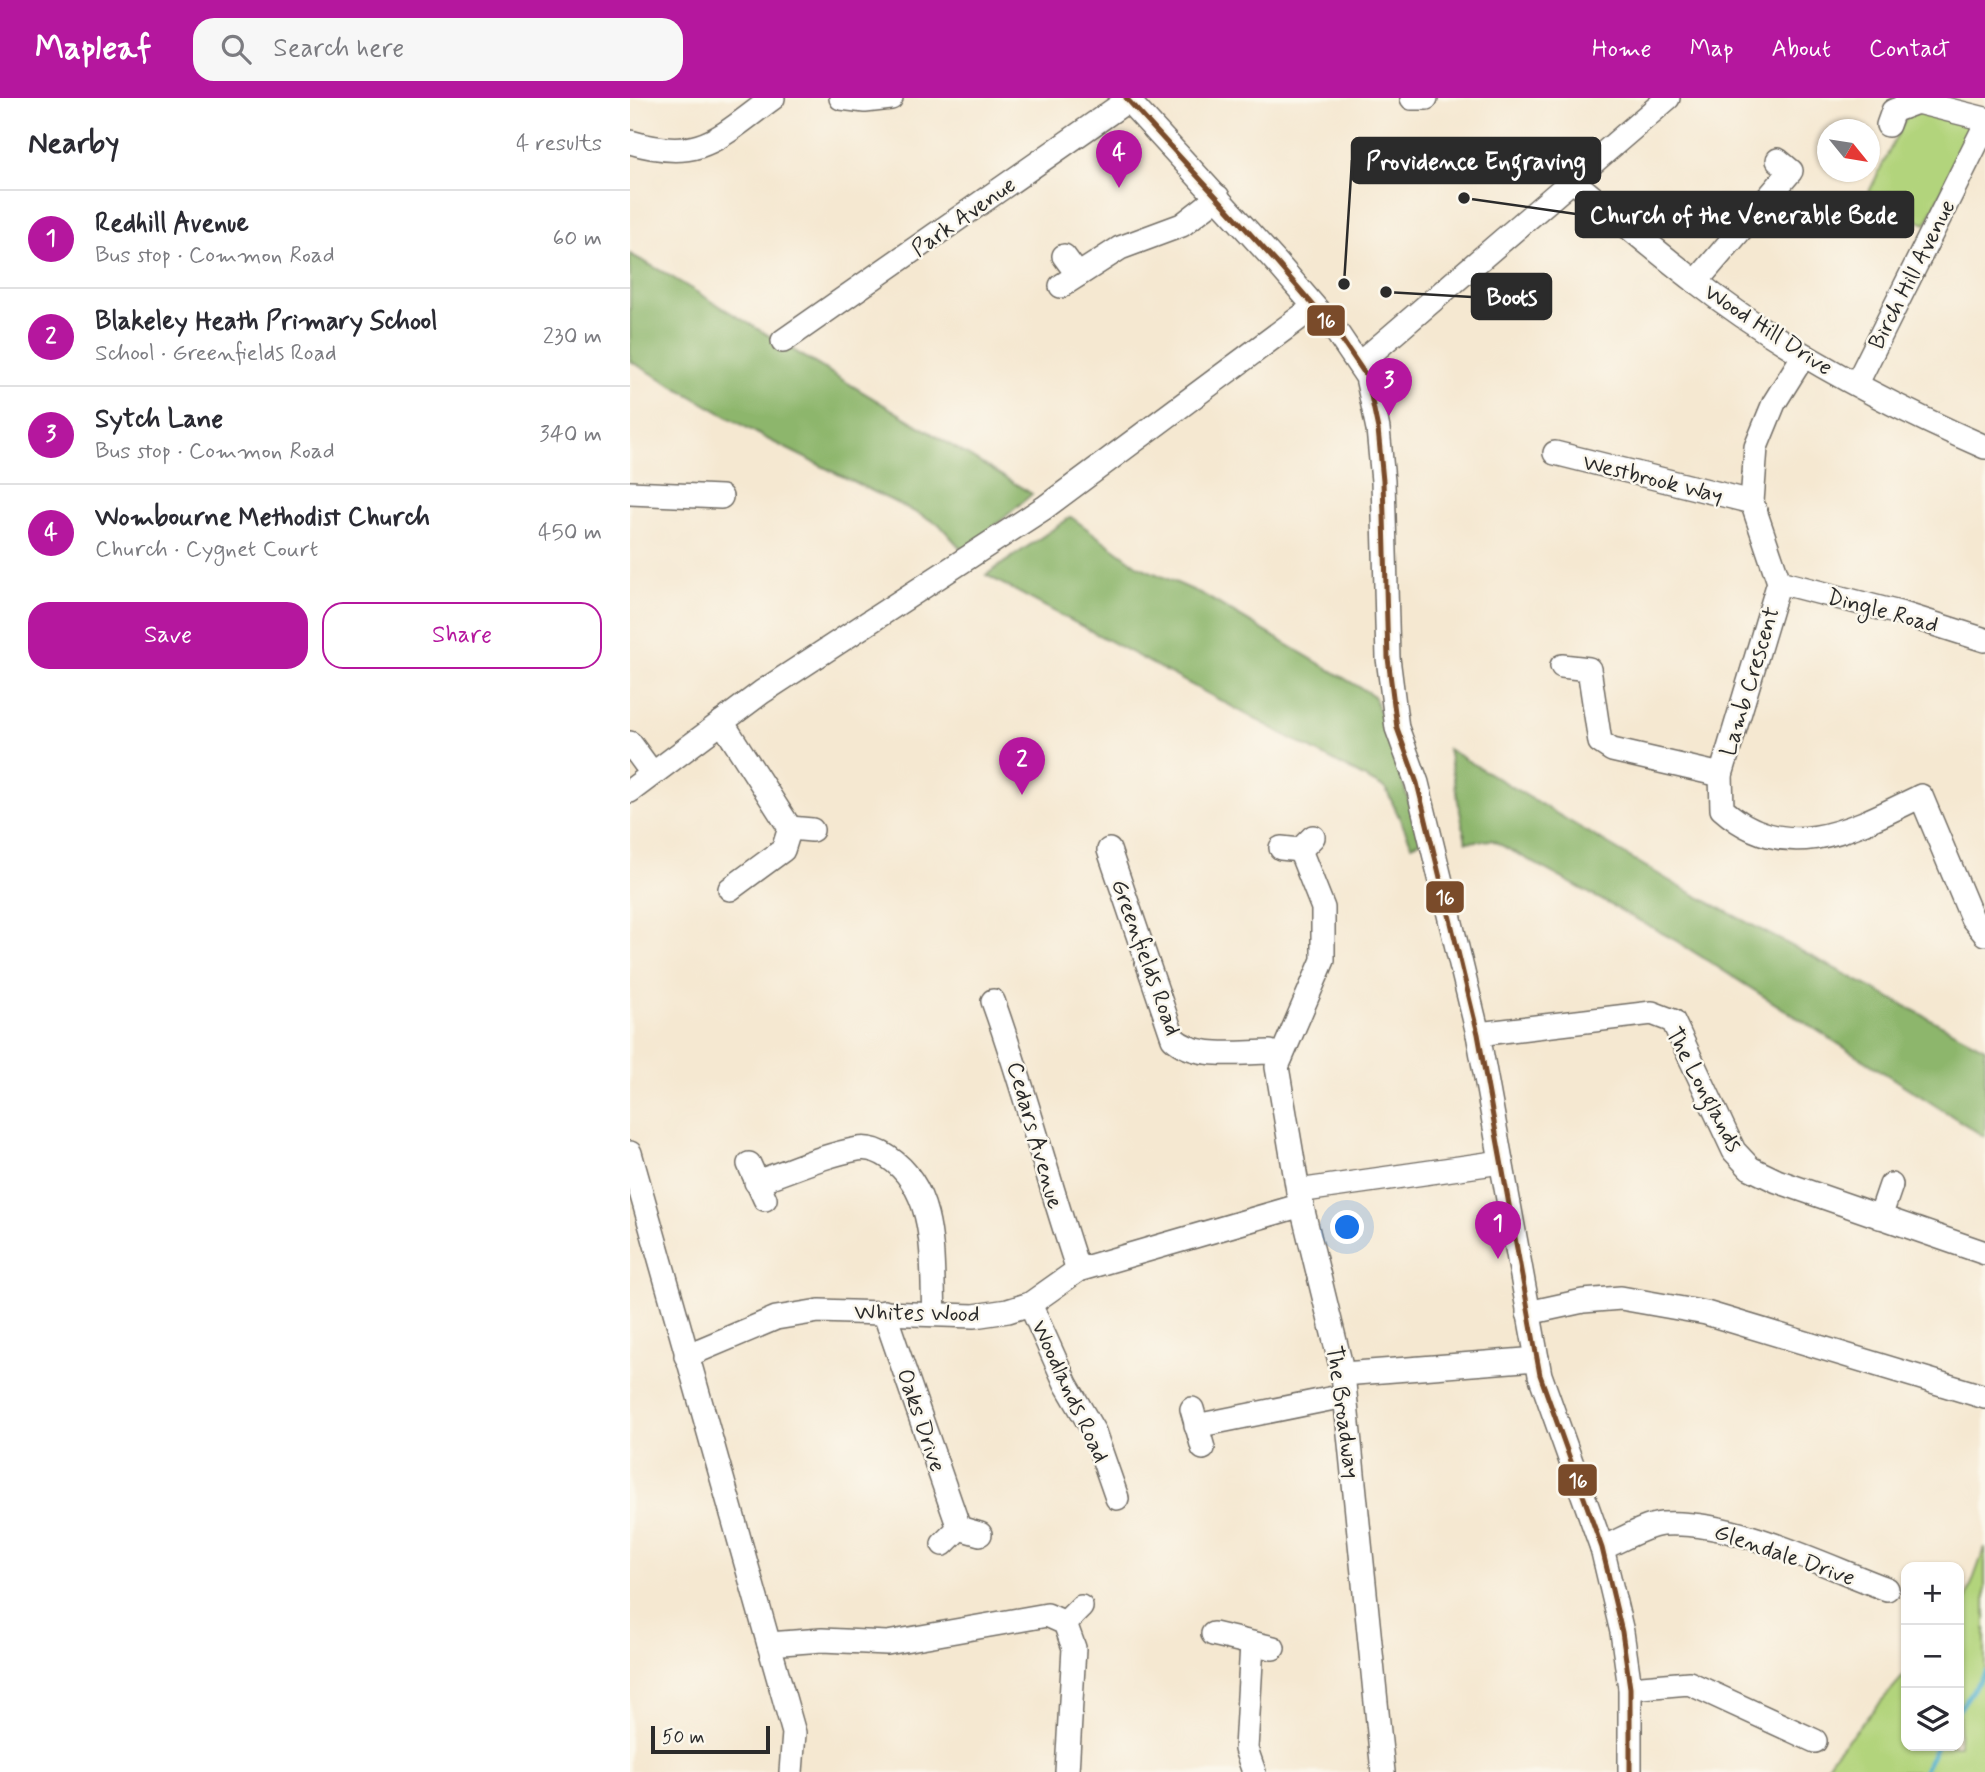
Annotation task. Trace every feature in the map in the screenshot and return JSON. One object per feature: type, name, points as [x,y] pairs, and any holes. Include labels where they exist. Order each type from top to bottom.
[{"type":"street","points":[[630,142],[670,152],[694,148],[713,142],[773,98]]},
{"type":"street","points":[[841,98],[865,101],[891,98]]},
{"type":"street","points":[[1412,98],[1426,98]]},
{"type":"street","points":[[1360,363],[1523,226],[1668,98]]},
{"type":"street","points":[[1127,99],[1218,197],[1314,307],[1360,363],[1367,377],[1378,429],[1383,481],[1388,658],[1397,729],[1417,783],[1478,1034],[1537,1359],[1559,1433],[1602,1548],[1622,1632],[1630,1688],[1630,1772]]},
{"type":"street","name":"Park Avenue","points":[[797,340],[1127,99]]},
{"type":"street","points":[[1888,125],[1893,111],[1917,102],[1985,119]]},
{"type":"street","name":"Birch Hill Avenue","points":[[1857,383],[1976,169],[1985,127]]},
{"type":"street","points":[[1696,282],[1791,171],[1778,160]]},
{"type":"street","name":"Wood Hill Drive","points":[[1572,180],[1696,282],[1804,355],[1940,427],[1985,447]]},
{"type":"street","points":[[1064,256],[1069,281],[1120,248],[1182,225],[1218,197]]},
{"type":"street","points":[[630,792],[722,722],[1044,508],[1314,307]]},
{"type":"street","name":"Lamb Crescent","points":[[1804,355],[1774,403],[1756,447],[1752,502],[1779,582],[1721,775],[1722,809],[1737,822],[1783,837],[1828,837],[1921,796],[1972,918],[1985,934]]},
{"type":"street","name":"Westbrook Way","points":[[1555,453],[1752,502]]},
{"type":"street","points":[[630,493],[721,497]]},
{"type":"street","name":"Dingle Road","points":[[1779,582],[1903,614],[1985,640]]},
{"type":"street","points":[[1562,666],[1588,668],[1600,742],[1612,750],[1721,775]]},
{"type":"street","points":[[722,722],[801,829],[783,850],[730,889]]},
{"type":"street","points":[[630,743],[652,773]]},
{"type":"street","points":[[1281,1057],[1323,960],[1323,908],[1298,845]]},
{"type":"street","name":"Greenfields Road","points":[[1109,850],[1173,1038],[1183,1048],[1200,1052],[1270,1052],[1281,1057]]},
{"type":"street","name":"Cedars Avenue","points":[[993,1001],[1014,1058],[1047,1178],[1078,1270]]},
{"type":"street","name":"The Longlands","points":[[1478,1034],[1653,1013],[1673,1021],[1734,1151],[1750,1168],[1985,1253]]},
{"type":"street","name":"The Broadway","points":[[1281,1057],[1277,1067],[1278,1081],[1300,1198],[1343,1385],[1370,1620],[1382,1772]]},
{"type":"street","points":[[756,1182],[859,1149],[880,1151],[894,1161],[909,1175],[923,1202],[931,1240],[934,1314]]},
{"type":"street","points":[[630,1153],[794,1734],[791,1772]]},
{"type":"street","name":"Whites Wood","points":[[686,1356],[776,1318],[819,1311],[974,1316],[1030,1304],[1078,1270],[1300,1198],[1501,1162]]},
{"type":"street","points":[[1880,1217],[1891,1185]]},
{"type":"street","points":[[1528,1313],[1583,1301],[1621,1298],[1706,1313],[1985,1397]]},
{"type":"street","name":"Woodlands Road","points":[[1030,1304],[1066,1384],[1094,1432],[1118,1482]]},
{"type":"street","name":"Oaks Drive","points":[[884,1312],[961,1535]]},
{"type":"street","points":[[1203,1448],[1194,1418],[1343,1385],[1537,1359]]},
{"type":"street","name":"Glendale Drive","points":[[1602,1548],[1660,1524],[1704,1526],[1739,1533],[1893,1592]]},
{"type":"street","points":[[769,1644],[822,1640],[887,1643],[1047,1615],[1073,1615],[1068,1772]]},
{"type":"street","points":[[1213,1634],[1263,1646],[1247,1749],[1254,1772]]},
{"type":"street","points":[[1630,1688],[1689,1683],[1788,1717],[1815,1741]]},
{"type":"green space","points":[[1916,110],[1966,122],[1971,132],[1926,224],[1866,198],[1874,182],[1880,182],[1880,170],[1906,117]]},
{"type":"green space","points":[[630,254],[1032,494],[964,552],[939,524],[767,439],[630,361]]},
{"type":"green space","points":[[1071,517],[1138,566],[1202,594],[1374,696],[1422,841],[1412,845],[1386,789],[986,575]]},
{"type":"green space","points":[[1448,749],[1680,887],[1985,1048],[1985,1137],[1675,940],[1492,840],[1466,842]]},
{"type":"green space","points":[[1985,1547],[1985,1772],[1823,1772],[1833,1756],[1901,1679],[1901,1751],[1964,1751],[1964,1605]]},
{"type":"waterway","points":[[1964,1703],[1985,1672]]},
{"type":"waterway","points":[[1923,1772],[1934,1751]]},
{"type":"transit line","name":"16","points":[[1126,98],[1277,263],[1338,334],[1367,377],[1378,429],[1383,481],[1388,658],[1397,728],[1417,783],[1478,1034],[1540,1375],[1602,1548],[1622,1632],[1630,1688],[1630,1772]]},
{"type":"place","name":"Wombourne Methodist Church","points":[[1119,188]]},
{"type":"place","name":"Church of the Venerable Bede","points":[[1464,198]]},
{"type":"place","name":"Providence Engraving","points":[[1344,284]]},
{"type":"place","name":"Boots","points":[[1386,292]]},
{"type":"place","name":"Sytch Lane","points":[[1389,416]]},
{"type":"place","name":"Blakeley Heath Primary School","points":[[1022,795]]},
{"type":"place","name":"Redhill Avenue","points":[[1498,1259]]}]
